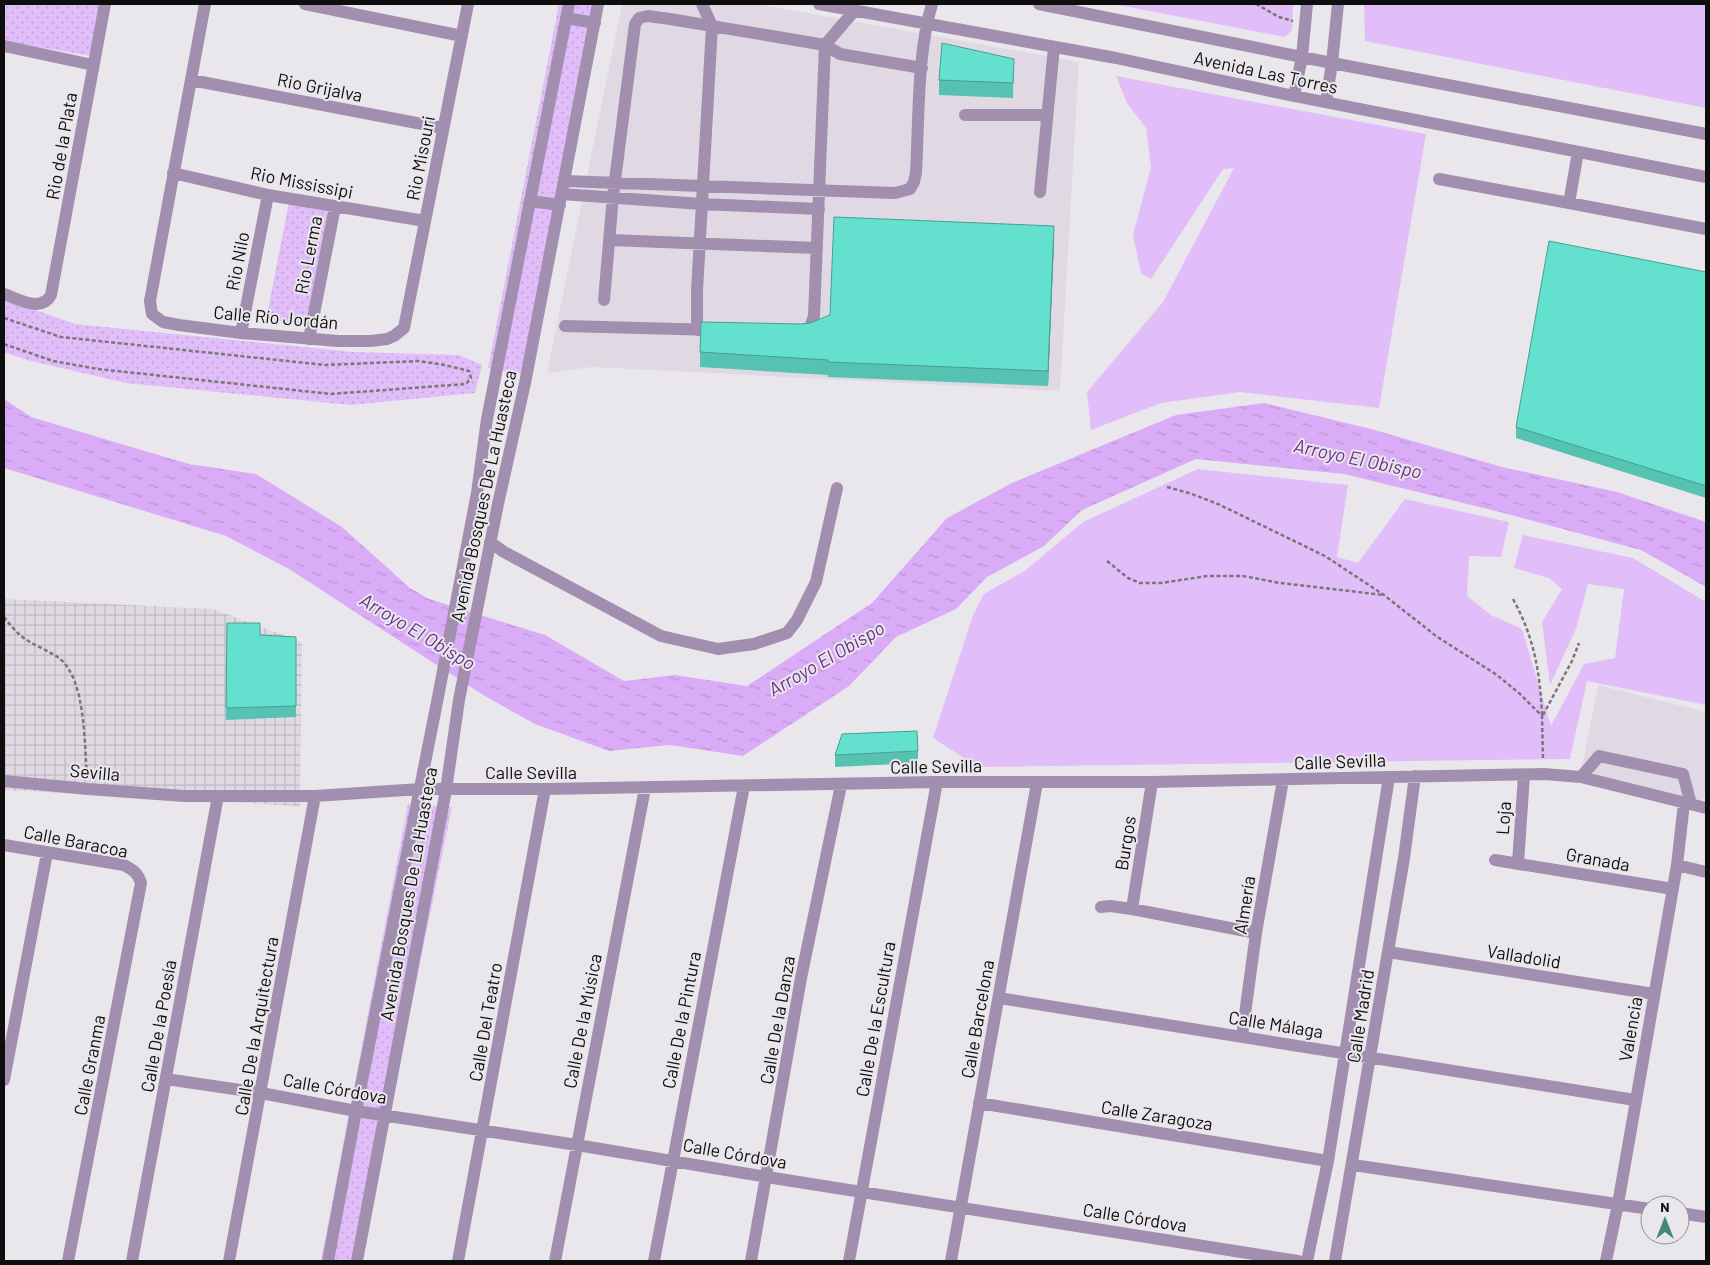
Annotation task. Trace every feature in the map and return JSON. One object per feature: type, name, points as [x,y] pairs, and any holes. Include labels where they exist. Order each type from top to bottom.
[{"type":"street","name":"Rio de la Plata","points":[[4,294],[33,304],[42,304],[49,300],[51,295],[105,4]]},
{"type":"street","points":[[172,173],[206,4]]},
{"type":"street","points":[[305,4],[345,8],[462,36]]},
{"type":"street","name":"Rio Misouri","points":[[407,319],[468,4]]},
{"type":"street","name":"Avenida Bosques De La Huasteca","points":[[328,1261],[467,548],[487,419],[569,4]]},
{"type":"street","name":"Avenida Bosques De La Huasteca","points":[[357,1261],[446,790],[459,700],[491,536],[523,392],[598,4]]},
{"type":"street","points":[[697,330],[712,26],[702,4]]},
{"type":"street","name":"Avenida Las Torres","points":[[819,4],[1116,58],[1294,96],[1706,177]]},
{"type":"street","points":[[530,201],[616,182],[895,192],[910,189],[916,174],[926,24],[932,4]]},
{"type":"street","name":"Avenida Las Torres","points":[[1038,4],[1332,63],[1706,134]]},
{"type":"street","points":[[1294,96],[1302,57],[1307,4]]},
{"type":"street","points":[[1326,102],[1338,4]]},
{"type":"street","points":[[792,331],[807,330],[812,324],[820,190],[825,45],[854,11]]},
{"type":"street","points":[[604,300],[613,196],[635,24],[639,18],[648,16],[825,45],[840,54],[922,68]]},
{"type":"street","points":[[566,18],[595,23]]},
{"type":"street","points":[[1040,192],[1054,47]]},
{"type":"street","points":[[4,48],[93,64]]},
{"type":"street","name":"Rio Grijalva","points":[[191,80],[443,128]]},
{"type":"street","points":[[965,115],[1047,116]]},
{"type":"street","points":[[1569,203],[1578,152]]},
{"type":"street","name":"Rio Mississipi","points":[[172,173],[268,195],[425,221]]},
{"type":"street","name":"Calle Río Jordán","points":[[172,173],[150,308],[152,314],[163,322],[242,333],[356,342],[387,339],[402,331],[407,319]]},
{"type":"street","points":[[1439,179],[1706,228]]},
{"type":"street","points":[[562,193],[702,204],[819,210]]},
{"type":"street","name":"Rio Nilo","points":[[242,333],[268,195]]},
{"type":"street","name":"Rio Lerma","points":[[309,339],[335,207]]},
{"type":"street","points":[[610,240],[817,248]]},
{"type":"street","points":[[566,326],[726,330]]},
{"type":"street","points":[[471,524],[491,536],[504,552],[661,636],[718,649],[754,644],[787,633],[797,620],[816,582],[837,488]]},
{"type":"street","points":[[1581,777],[1599,756],[1683,774],[1688,803]]},
{"type":"street","name":"Calle Sevilla","points":[[184,796],[315,796],[420,789],[645,788],[937,782],[1152,782],[1544,774],[1581,777],[1706,808]]},
{"type":"street","name":"Loja","points":[[1518,863],[1524,775]]},
{"type":"street","name":"Calle Madrid","points":[[1335,1261],[1353,1165],[1404,858],[1415,776]]},
{"type":"street","name":"Calle Madrid","points":[[1307,1261],[1328,1161],[1389,777]]},
{"type":"street","name":"Sevilla","points":[[4,780],[88,789],[184,796]]},
{"type":"street","name":"Almería","points":[[1242,1036],[1256,932],[1282,780]]},
{"type":"street","name":"Calle De la Escultura","points":[[849,1261],[937,782]]},
{"type":"street","name":"Burgos","points":[[1132,909],[1152,782]]},
{"type":"street","name":"Calle Barcelona","points":[[951,1261],[1037,783]]},
{"type":"street","name":"Calle De la Danza","points":[[751,1261],[801,978],[841,785]]},
{"type":"street","name":"Calle De la Pintura","points":[[654,1261],[744,786]]},
{"type":"street","name":"Calle De la Música","points":[[555,1261],[645,788]]},
{"type":"street","name":"Calle Del Teatro","points":[[458,1261],[544,789]]},
{"type":"street","name":"Calle De la Poesía","points":[[132,1261],[218,796]]},
{"type":"street","name":"Calle De la Arquitectura","points":[[229,1261],[315,796]]},
{"type":"street","name":"Valencia","points":[[1606,1261],[1618,1204],[1688,803]]},
{"type":"street","name":"Calle Baracoa","points":[[4,845],[124,865],[134,870],[139,876]]},
{"type":"street","points":[[4,1080],[47,853]]},
{"type":"street","name":"Granada","points":[[1495,860],[1673,889]]},
{"type":"street","points":[[1677,865],[1706,872]]},
{"type":"street","name":"Calle Granma","points":[[68,1261],[140,892],[141,883],[139,876]]},
{"type":"street","points":[[1106,907],[1132,909],[1256,932]]},
{"type":"street","name":"Valladolid","points":[[1388,952],[1654,994]]},
{"type":"street","name":"Calle Málaga","points":[[999,998],[1636,1100]]},
{"type":"street","name":"Calle Córdova","points":[[166,1079],[1298,1261]]},
{"type":"street","name":"Calle Zaragoza","points":[[980,1103],[1328,1161]]},
{"type":"street","points":[[1353,1165],[1640,1207]]},
{"type":"street","points":[[1690,1214],[1706,1216]]},
{"type":"path","points":[[4,318],[61,337],[325,365],[418,361],[469,371],[471,378],[466,384],[332,394],[98,369],[53,361],[4,344]]},
{"type":"path","points":[[1167,487],[1218,504],[1325,556],[1384,595],[1436,636],[1497,675],[1542,716]]},
{"type":"path","points":[[1107,561],[1128,578],[1140,582],[1161,583],[1208,576],[1243,576],[1280,583],[1384,595]]},
{"type":"path","points":[[1513,599],[1525,620],[1536,658],[1541,688],[1544,774]]},
{"type":"path","points":[[4,617],[24,639],[60,659],[70,671],[78,690],[88,789]]},
{"type":"path","points":[[1542,716],[1580,643]]},
{"type":"shaded area","points":[[4,4],[108,4],[97,57],[4,41]]},
{"type":"shaded area","points":[[559,4],[598,4],[528,375],[488,368]]},
{"type":"shaded area","points":[[622,4],[758,4],[1079,62],[1060,391],[592,367],[547,373]]},
{"type":"shaded area","points":[[1113,4],[1293,4],[1292,30],[1285,37]]},
{"type":"shaded area","points":[[1364,4],[1706,4],[1706,108],[1365,41]]},
{"type":"shaded area","points":[[1116,76],[1426,134],[1379,408],[1240,392],[1161,403],[1091,430],[1087,392],[1163,302],[1234,168],[1223,169],[1151,279],[1141,273],[1133,235],[1151,167],[1146,128],[1127,103]]},
{"type":"shaded area","points":[[289,202],[332,210],[309,325],[266,320]]},
{"type":"shaded area","points":[[4,299],[75,324],[353,352],[459,355],[482,365],[475,393],[351,405],[126,383],[27,360],[4,352]]},
{"type":"shaded area","points":[[1198,469],[1348,485],[1337,557],[1358,563],[1405,499],[1509,522],[1501,557],[1469,556],[1467,596],[1491,615],[1522,629],[1551,726],[1584,664],[1615,658],[1624,589],[1588,584],[1576,629],[1550,685],[1542,622],[1562,589],[1549,578],[1514,568],[1523,535],[1633,558],[1706,602],[1706,705],[1587,681],[1570,759],[978,767],[933,738],[973,615],[984,594],[1026,570],[1083,522]]},
{"type":"shaded area","points":[[4,599],[213,609],[302,642],[300,806],[4,790]]},
{"type":"shaded area","points":[[1598,685],[1706,712],[1706,787],[1702,804],[1581,773]]},
{"type":"shaded area","points":[[408,804],[452,807],[359,1261],[321,1261]]},
{"type":"water","name":"Arroyo El Obispo","points":[[4,399],[31,417],[101,438],[189,464],[256,474],[342,527],[410,588],[429,599],[545,635],[624,681],[675,675],[747,686],[872,603],[947,518],[1012,483],[1176,415],[1264,403],[1371,429],[1502,467],[1617,492],[1706,522],[1706,587],[1641,550],[1504,513],[1344,474],[1196,459],[1082,510],[1044,546],[987,577],[956,609],[896,637],[849,686],[743,756],[670,745],[609,751],[535,724],[483,695],[289,569],[226,536],[4,468]]},
{"type":"building","points":[[942,43],[1014,59],[1013,83],[939,80]]},
{"type":"building","points":[[834,217],[1054,226],[1048,371],[828,362],[828,360],[700,352],[701,322],[801,324],[810,323],[830,315]]},
{"type":"building","points":[[1549,241],[1706,272],[1706,486],[1516,427]]},
{"type":"building","points":[[227,623],[260,623],[260,635],[296,637],[296,706],[226,708]]},
{"type":"building","points":[[917,731],[918,751],[835,755],[842,734]]}]
